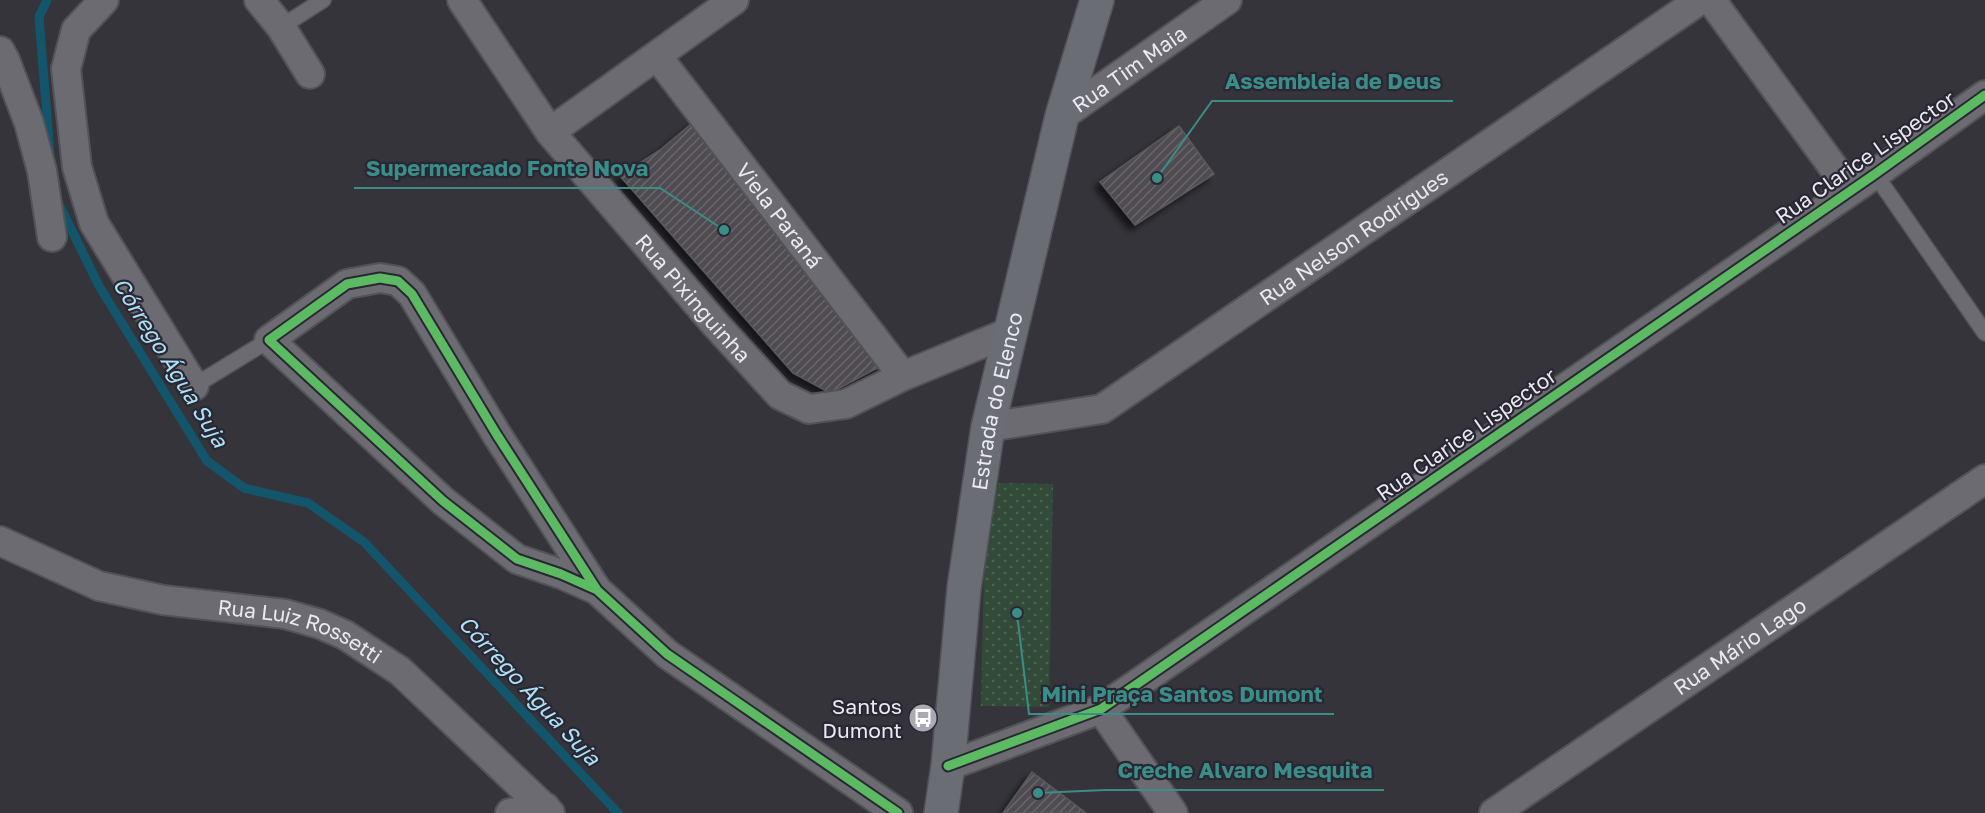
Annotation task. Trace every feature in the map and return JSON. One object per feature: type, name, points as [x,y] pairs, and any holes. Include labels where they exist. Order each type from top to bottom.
[{"type":"street","points":[[104,0],[76,30],[66,69],[76,167],[94,223],[194,386]]},
{"type":"street","points":[[259,0],[281,27],[310,74]]},
{"type":"street","name":"Rua Pixinguinha","points":[[462,0],[550,132],[716,325],[780,395],[809,409],[846,404],[903,376],[1010,332]]},
{"type":"street","points":[[550,132],[734,0]]},
{"type":"street","name":"Estrada do Elenco","points":[[941,813],[948,765],[964,588],[988,427],[1062,116],[1097,0]]},
{"type":"street","name":"Rua Tim Maia","points":[[1062,116],[1227,0]]},
{"type":"street","name":"Rua Nelson Rodrigues","points":[[988,427],[1102,409],[1700,0]]},
{"type":"street","points":[[1711,0],[1850,190]]},
{"type":"street","points":[[0,51],[29,123],[42,171],[52,237]]},
{"type":"street","name":"Viela Paraná","points":[[657,56],[903,376]]},
{"type":"street","name":"Rua Clarice Lispector","points":[[948,765],[1101,709],[1875,174],[1985,95]]},
{"type":"street","points":[[597,590],[561,574],[517,559],[443,501],[269,340],[347,284],[380,278],[398,281],[412,294],[497,435],[597,590],[667,654],[898,813]]},
{"type":"street","name":"Rua Mário Lago","points":[[1494,813],[1985,479]]},
{"type":"street","name":"Rua Luiz Rossetti","points":[[0,542],[99,586],[163,600],[285,614],[320,624],[345,635],[400,671],[547,810]]},
{"type":"street","points":[[1101,709],[1173,813]]},
{"type":"street","points":[[510,813],[547,810]]},
{"type":"lane","points":[[281,27],[323,0]]},
{"type":"lane","points":[[1875,174],[1985,333]]},
{"type":"lane","points":[[194,386],[269,340]]},
{"type":"green space","points":[[999,483],[1053,484],[1049,707],[981,706],[985,520]]},
{"type":"building","points":[[696,120],[883,365],[830,393],[793,373],[620,176],[660,150]]},
{"type":"building","points":[[1179,126],[1214,174],[1135,225],[1100,182]]},
{"type":"building","points":[[1032,772],[1086,813],[1003,813]]},
{"type":"waterway","name":"Córrego Água Suja","points":[[47,0],[39,17],[50,154]]},
{"type":"waterway","name":"Córrego Água Suja","points":[[57,200],[99,286],[207,461],[244,488],[308,503],[364,542],[618,813]]},
{"type":"cycle path","points":[[948,766],[1101,709],[1875,174],[1985,95]]},
{"type":"cycle path","points":[[597,590],[497,435],[412,294],[398,281],[380,278],[347,284],[269,340],[443,501],[517,559],[561,574],[597,590],[667,654],[898,813]]},
{"type":"place","name":"Assembleia de Deus","points":[[1157,178]]},
{"type":"place","name":"Supermercado Fonte Nova","points":[[724,230]]},
{"type":"place","name":"Mini Praça Santos Dumont","points":[[1017,613]]},
{"type":"place","name":"Santos Dumont","points":[[923,718]]},
{"type":"place","name":"Creche Alvaro Mesquita","points":[[1038,793]]}]
